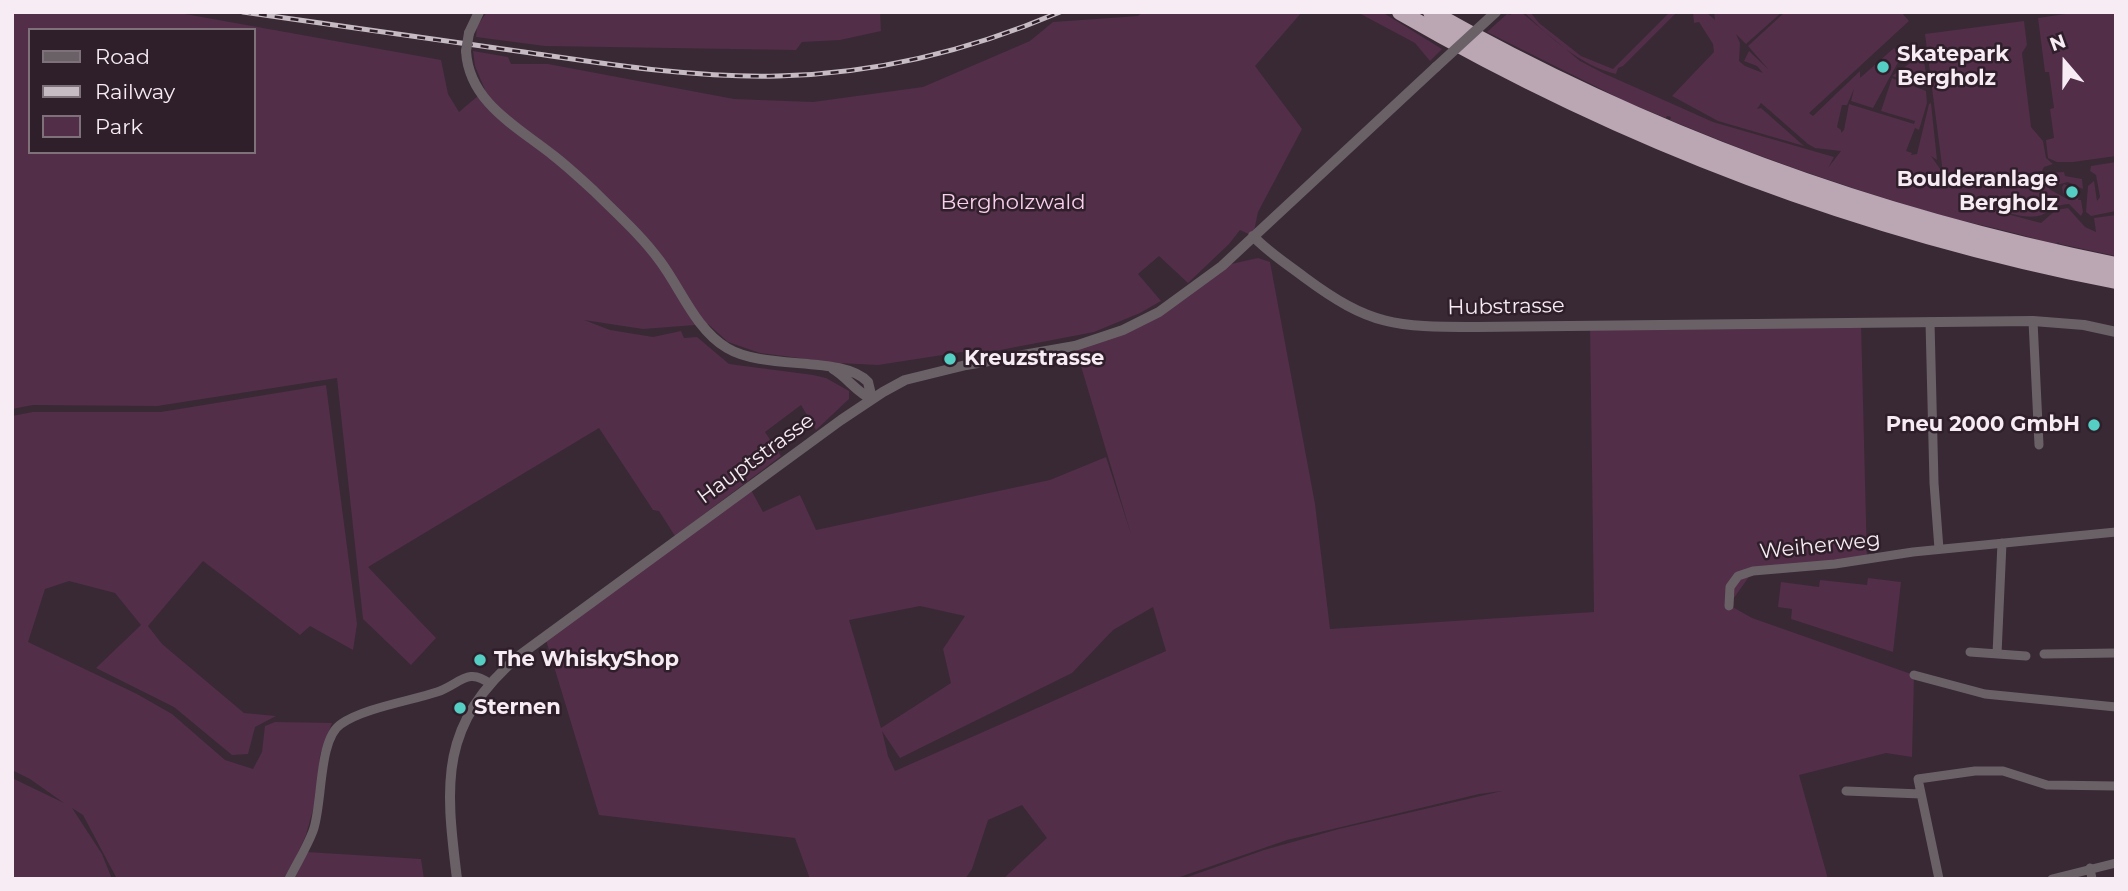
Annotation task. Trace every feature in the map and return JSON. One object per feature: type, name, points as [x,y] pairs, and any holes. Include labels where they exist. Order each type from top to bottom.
[{"type":"highway","points":[[1400,12],[1469,51],[1573,103],[1658,142],[1744,176],[1919,234],[2002,256],[2116,281]]},
{"type":"highway","points":[[1431,12],[1575,87],[1741,159],[1863,201],[1941,224],[2116,265]]},
{"type":"street","points":[[479,12],[469,33],[466,51],[471,77],[483,98],[504,118],[571,170],[634,230],[663,265],[701,323],[717,342],[754,359],[830,368],[847,378],[864,396],[872,399]]},
{"type":"street","points":[[1253,236],[1496,12]]},
{"type":"street","name":"Hubstrasse","points":[[1253,236],[1346,306],[1376,319],[1402,326],[2033,321],[2074,324],[2116,332]]},
{"type":"street","name":"Hauptstrasse","points":[[457,879],[449,809],[450,775],[458,740],[465,722],[490,684],[520,655],[872,399],[905,380],[1075,346],[1123,330],[1159,312],[1190,291],[1222,266],[1253,236]]},
{"type":"street","points":[[2033,321],[2039,445]]},
{"type":"street","points":[[1930,322],[1934,483],[1939,549],[2116,532]]},
{"type":"street","points":[[1997,654],[2002,543]]},
{"type":"street","name":"Weiherweg","points":[[1729,606],[1730,587],[1738,576],[1753,570],[1835,564],[1939,549]]},
{"type":"street","points":[[1970,652],[2026,656]]},
{"type":"street","points":[[2044,653],[2116,653]]},
{"type":"street","points":[[289,879],[313,831],[328,740],[334,729],[343,722],[442,690],[473,675],[490,684]]},
{"type":"street","points":[[1914,675],[1985,694],[2116,707]]},
{"type":"street","points":[[1938,879],[1918,779],[1975,771],[2003,771],[2047,785],[2116,786]]},
{"type":"street","points":[[1846,791],[1921,794]]},
{"type":"street","points":[[2052,879],[2116,863]]},
{"type":"street","points":[[2090,868],[2092,879]]},
{"type":"green space","name":"Bergholzwald","points":[[12,12],[174,12],[441,60],[448,94],[459,112],[485,90],[475,66],[473,51],[508,57],[511,64],[548,64],[734,99],[813,102],[923,87],[1030,41],[1053,22],[1138,16],[1143,12],[1302,12],[1255,66],[1302,129],[1258,212],[1253,236],[1240,230],[1188,283],[1159,256],[1138,274],[1161,301],[1140,313],[1094,332],[995,351],[962,352],[878,365],[760,353],[728,342],[708,324],[643,329],[584,320],[610,330],[653,337],[681,331],[684,338],[697,337],[729,364],[826,378],[849,391],[849,399],[816,430],[801,405],[765,432],[781,456],[675,536],[659,511],[653,510],[599,428],[368,567],[436,638],[411,665],[363,619],[337,378],[157,406],[33,405],[12,409]]},
{"type":"green space","points":[[487,12],[880,12],[881,31],[840,40],[802,42],[796,50],[545,46],[476,37],[477,26]]},
{"type":"green space","points":[[1357,12],[1382,12],[1442,49],[1430,61],[1415,43]]},
{"type":"green space","points":[[1510,12],[1521,12],[1580,61],[1603,73],[1713,122],[1834,157],[1828,168],[1841,151],[1815,148],[1808,144],[1761,103],[1757,109],[1761,108],[1804,146],[1718,121],[1672,96],[1714,52],[1713,44],[1699,22],[1694,23],[1693,12],[1706,12],[1715,20],[1714,12],[1782,12],[1746,44],[1736,34],[1740,43],[1739,61],[1763,73],[1757,66],[1744,61],[1749,51],[1769,70],[1748,46],[1785,12],[1901,12],[1909,21],[1809,113],[1813,116],[1860,71],[1860,78],[1894,48],[1902,55],[1873,108],[1851,101],[1854,89],[1847,105],[1842,105],[1837,127],[1841,133],[1844,130],[1849,104],[1914,124],[1915,121],[1881,111],[1892,78],[1926,91],[1927,103],[1919,130],[1915,128],[1906,151],[1912,153],[1911,155],[1917,154],[1931,103],[1937,160],[1931,156],[1943,173],[1925,34],[2024,21],[2027,45],[2022,53],[2031,127],[2043,141],[2046,158],[2053,164],[2044,167],[2042,171],[1949,185],[1956,188],[2064,172],[2065,176],[2082,179],[2083,189],[2068,182],[2056,185],[2051,183],[2049,189],[2069,200],[2074,199],[2063,193],[2064,184],[2080,192],[2078,200],[2081,200],[2081,216],[2069,204],[2031,217],[1977,206],[2041,223],[2056,210],[2068,208],[2085,227],[2096,232],[2094,218],[2116,215],[2116,256],[2043,241],[1923,210],[1795,168],[1701,133],[1670,120],[1671,117],[1666,118],[1629,103],[1487,32],[1507,14],[1511,15]]},
{"type":"green space","points":[[1524,12],[1530,12],[1539,23],[1581,56],[1613,69],[1670,12],[1677,12],[1618,68],[1616,74],[1578,57]]},
{"type":"green space","points":[[2079,12],[2116,12],[2116,156],[2057,162],[2048,158],[2046,140],[2054,138],[2050,109],[2054,108],[2049,72],[2045,72],[2038,18]]},
{"type":"green space","points":[[1923,54],[1928,87],[1892,76]]},
{"type":"green space","points":[[2116,162],[2116,211],[2091,216],[2086,212],[2088,186],[2094,181],[2097,201],[2100,197],[2096,175],[2090,171],[2091,166]]},
{"type":"green space","points":[[1258,258],[1270,262],[1315,504],[1330,629],[1594,612],[1590,325],[1861,323],[1867,560],[1753,571],[1729,605],[1752,618],[1914,675],[1912,757],[1886,753],[1799,775],[1828,879],[1182,879],[1264,850],[1339,829],[1502,791],[1479,794],[1287,840],[1174,879],[1003,879],[1047,838],[1022,805],[988,820],[972,869],[965,879],[810,879],[795,838],[599,815],[546,640],[750,488],[763,512],[800,495],[816,530],[1050,480],[1106,457],[1131,534],[1075,346],[1123,330],[1222,266]],"holes":[[[920,606],[965,616],[943,649],[951,683],[881,728],[849,620]],[[1153,607],[1166,651],[895,771],[882,731],[900,758],[1072,673],[1113,630]]]},
{"type":"green space","points":[[326,385],[357,624],[353,650],[310,626],[300,635],[203,561],[148,626],[162,644],[244,713],[276,716],[255,727],[248,754],[232,755],[174,707],[96,668],[141,625],[115,593],[69,581],[45,589],[28,642],[137,694],[172,714],[225,760],[253,769],[262,752],[265,726],[275,722],[332,723],[320,755],[317,795],[306,835],[286,879],[117,879],[83,815],[72,808],[102,854],[112,879],[12,879],[12,778],[64,803],[12,770],[12,416],[33,412],[161,412]]},
{"type":"green space","points":[[1868,578],[1901,582],[1893,652],[1791,619],[1792,609],[1778,607],[1781,582],[1819,587],[1820,580],[1867,585]]},
{"type":"green space","points":[[306,852],[421,859],[424,879],[294,879]]},
{"type":"railway","points":[[243,12],[623,66],[747,76],[814,74],[886,65],[992,38],[1060,12]]},
{"type":"place","name":"Skatepark Bergholz","points":[[1883,67]]},
{"type":"place","name":"Boulderanlage Bergholz","points":[[2072,192]]},
{"type":"place","name":"Kreuzstrasse","points":[[950,359]]},
{"type":"place","name":"Pneu 2000 GmbH","points":[[2094,425]]},
{"type":"place","name":"The WhiskyShop","points":[[480,660]]},
{"type":"place","name":"Sternen","points":[[460,708]]}]
